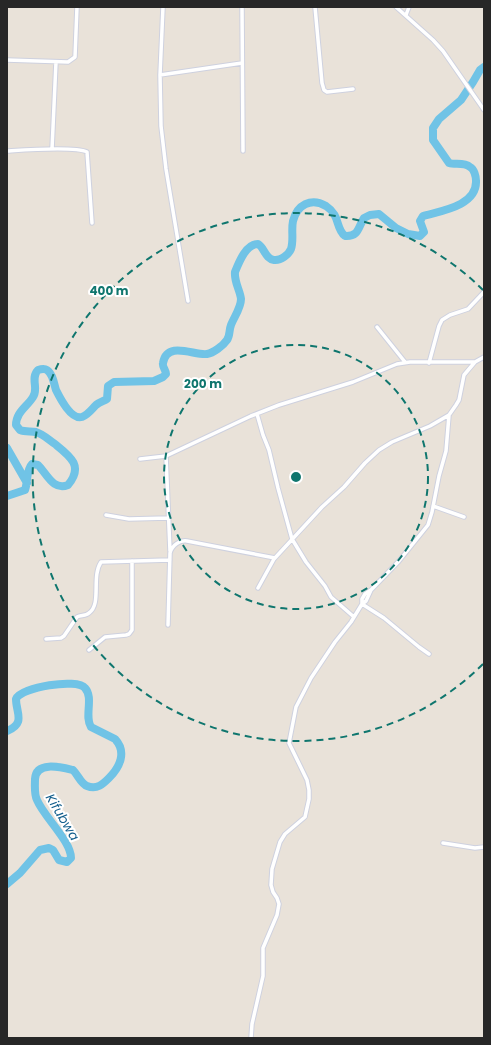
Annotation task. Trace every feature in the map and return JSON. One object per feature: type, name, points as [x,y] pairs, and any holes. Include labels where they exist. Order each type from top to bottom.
[{"type":"street","points":[[7,60],[68,62],[75,57],[77,7]]},
{"type":"street","points":[[163,7],[160,75],[161,126],[166,169],[188,301]]},
{"type":"street","points":[[242,7],[243,151]]},
{"type":"street","points":[[315,7],[322,83],[324,90],[327,92],[353,89]]},
{"type":"street","points":[[396,7],[438,46],[484,110]]},
{"type":"street","points":[[406,15],[409,7]]},
{"type":"street","points":[[52,149],[56,62]]},
{"type":"street","points":[[160,75],[242,63]]},
{"type":"street","points":[[7,151],[52,149],[81,150],[87,152],[92,223]]},
{"type":"street","points":[[429,363],[442,320],[450,315],[468,309],[484,292]]},
{"type":"street","points":[[377,327],[405,362]]},
{"type":"street","points":[[258,588],[275,558],[322,507],[344,487],[365,463],[392,442],[430,426],[449,415],[459,400],[464,375],[475,362],[484,357]]},
{"type":"street","points":[[140,459],[166,456],[280,405],[326,392],[405,362],[475,362]]},
{"type":"street","points":[[258,414],[263,435],[270,450],[278,488],[292,539],[306,562],[325,586],[330,596],[354,617]]},
{"type":"street","points":[[251,1038],[252,1024],[263,976],[263,948],[278,910],[277,898],[271,885],[272,870],[280,842],[286,834],[305,817],[309,799],[309,790],[306,780],[289,743],[296,707],[311,678],[362,604],[366,601],[371,590],[425,530],[433,506],[446,451],[449,415]]},
{"type":"street","points":[[166,456],[170,552],[168,625]]},
{"type":"street","points":[[433,506],[464,517]]},
{"type":"street","points":[[106,515],[129,519],[168,518]]},
{"type":"street","points":[[170,552],[172,547],[184,540],[275,558]]},
{"type":"street","points":[[46,639],[61,638],[77,617],[87,615],[91,612],[96,600],[96,577],[99,566],[103,562],[170,560]]},
{"type":"street","points":[[89,650],[104,637],[126,635],[132,630],[132,561]]},
{"type":"street","points":[[362,604],[384,618],[429,654]]},
{"type":"street","points":[[444,843],[475,848],[484,847]]},
{"type":"waterway","name":"Kifubwa","points":[[7,496],[25,490],[29,469],[32,464],[38,465],[51,481],[58,486],[68,485],[75,472],[73,462],[61,448],[41,434],[20,430],[16,425],[16,420],[20,413],[35,394],[34,380],[38,370],[45,369],[49,372],[56,390],[66,408],[74,415],[82,417],[96,405],[107,399],[108,386],[114,382],[154,381],[163,377],[166,374],[163,363],[166,356],[170,352],[182,351],[207,354],[215,351],[223,345],[228,338],[231,325],[241,302],[235,279],[235,272],[244,254],[250,247],[258,244],[269,258],[277,260],[284,257],[291,249],[292,224],[295,215],[305,204],[315,202],[326,206],[334,214],[340,229],[345,236],[350,236],[356,233],[364,218],[370,215],[379,214],[396,228],[408,234],[420,236],[424,232],[420,221],[423,216],[456,206],[471,196],[475,189],[476,181],[474,171],[468,165],[449,163],[433,140],[433,128],[439,119],[461,100],[480,70],[484,67]]},
{"type":"waterway","points":[[7,448],[27,483]]},
{"type":"waterway","name":"Kifubwa","points":[[7,731],[13,728],[18,721],[19,717],[16,699],[20,695],[49,685],[80,685],[88,692],[88,718],[91,727],[115,739],[121,749],[121,759],[113,774],[97,787],[85,785],[73,770],[56,767],[44,767],[36,773],[36,798],[40,807],[67,844],[71,858],[67,862],[59,860],[53,850],[49,848],[40,850],[20,873],[7,884]]}]
